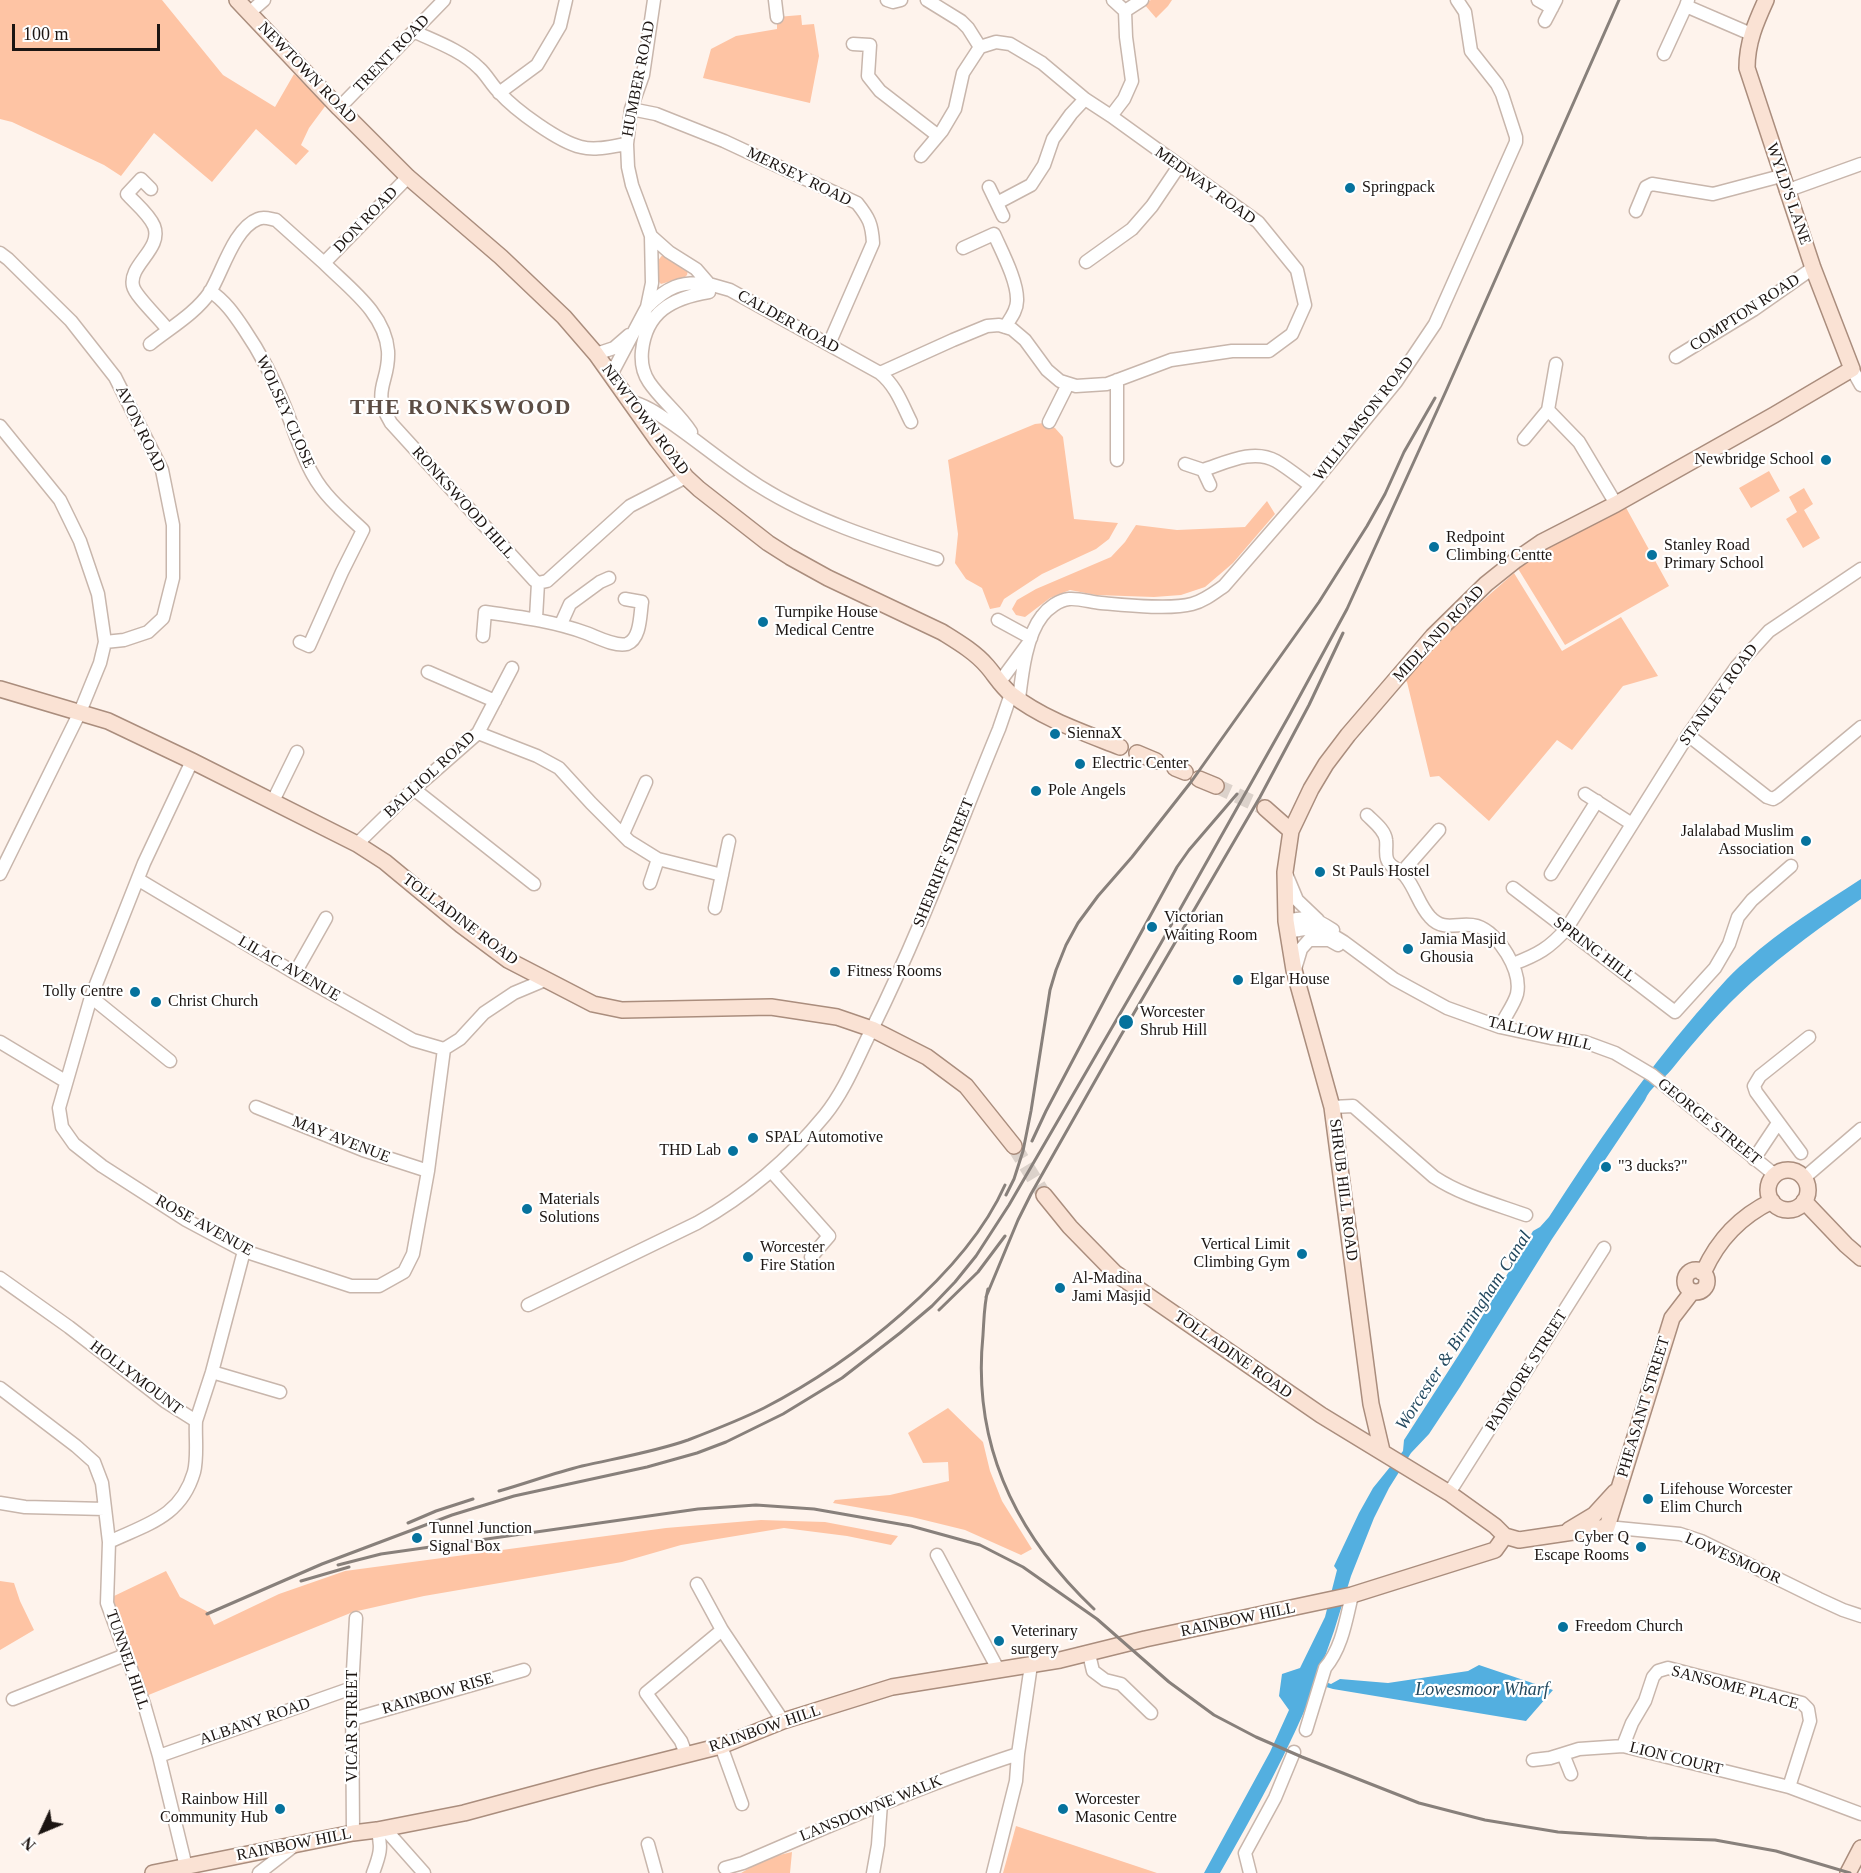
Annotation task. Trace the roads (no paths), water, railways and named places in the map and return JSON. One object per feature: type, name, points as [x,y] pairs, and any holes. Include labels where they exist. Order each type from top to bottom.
[{"type":"main road","name":"NEWTOWN ROAD","points":[[237,0],[408,177],[501,257],[564,317],[596,354],[686,477],[699,489],[768,543],[790,557],[959,642],[988,666],[999,683],[1042,716],[1120,747]]},
{"type":"main road","name":"WYLD'S LANE","points":[[1766,0],[1751,34],[1747,51],[1747,68],[1813,268],[1852,369]]},
{"type":"main road","name":"MIDLAND ROAD","points":[[1286,926],[1285,872],[1291,831],[1311,789],[1348,735],[1434,636],[1486,584],[1515,560],[1542,542],[1616,504],[1774,416],[1852,369]]},
{"type":"main road","name":"TOLLADINE ROAD","points":[[0,689],[108,721],[357,844],[386,862],[461,925],[508,960],[593,1004],[622,1010],[771,1007],[837,1017],[872,1029],[927,1057],[966,1086],[1014,1146]]},
{"type":"main road","points":[[1137,753],[1156,761]]},
{"type":"main road","points":[[1186,773],[1216,786]]},
{"type":"main road","points":[[1265,808],[1291,831]]},
{"type":"main road","name":"SHRUB HILL ROAD","points":[[1286,926],[1294,970],[1332,1107],[1371,1404],[1385,1453]]},
{"type":"main road","points":[[1788,1170],[1804,1178],[1808,1191],[1804,1201],[1793,1209],[1776,1206],[1768,1188],[1775,1175],[1788,1170]]},
{"type":"main road","name":"TOLLADINE ROAD","points":[[1044,1195],[1109,1268],[1348,1433],[1449,1493],[1495,1526],[1504,1536]]},
{"type":"main road","name":"PHEASANT STREET","points":[[1607,1527],[1672,1318],[1692,1292],[1686,1286],[1687,1275],[1694,1271],[1704,1270],[1713,1251],[1742,1220],[1756,1209],[1772,1201]]},
{"type":"main road","points":[[1804,1201],[1855,1249],[1861,1258]]},
{"type":"main road","points":[[1560,1535],[1594,1515],[1619,1488]]},
{"type":"main road","points":[[1504,1536],[1519,1540],[1607,1527]]},
{"type":"main road","name":"RAINBOW HILL","points":[[153,1873],[464,1813],[721,1746],[783,1721],[892,1687],[999,1671],[1089,1654],[1145,1639],[1349,1596],[1496,1550],[1504,1536]]},
{"type":"main road","points":[[1848,1873],[1861,1848]]},
{"type":"street","points":[[249,13],[264,0]]},
{"type":"street","name":"TRENT ROAD","points":[[339,108],[444,0]]},
{"type":"street","points":[[499,93],[537,65],[560,26],[566,0]]},
{"type":"street","name":"HUMBER ROAD","points":[[610,375],[646,307],[652,283],[651,236],[632,185],[627,144],[631,109],[644,75],[654,0]]},
{"type":"street","points":[[775,0],[777,17]]},
{"type":"street","points":[[921,156],[942,131],[955,109],[963,73],[980,47],[962,21],[927,0]]},
{"type":"street","points":[[948,14],[949,0]]},
{"type":"street","points":[[1111,116],[1124,99],[1132,81],[1125,11],[1113,0]]},
{"type":"street","points":[[1125,11],[1142,0]]},
{"type":"street","name":"WILLIAMSON ROAD","points":[[1015,697],[1031,640],[1042,616],[1059,602],[1069,599],[1119,605],[1177,606],[1193,604],[1210,597],[1224,586],[1311,486],[1396,382],[1435,324],[1516,142],[1502,94],[1471,51],[1464,12],[1457,0]]},
{"type":"street","points":[[1538,0],[1554,4],[1545,21]]},
{"type":"street","points":[[1664,54],[1687,3],[1751,34]]},
{"type":"street","points":[[415,32],[450,47],[479,68],[499,93],[516,108],[574,144],[597,149],[627,144]]},
{"type":"street","name":"MEDWAY ROAD","points":[[980,47],[996,42],[1010,44],[1042,63],[1084,99],[1258,222],[1297,270],[1305,305],[1292,334],[1269,351],[1232,351],[1171,360],[1117,380],[1092,386],[1068,384]]},
{"type":"street","points":[[853,44],[870,45],[868,76],[889,98],[937,135]]},
{"type":"street","points":[[997,202],[1031,185],[1044,165],[1053,139],[1084,99]]},
{"type":"street","name":"MERSEY ROAD","points":[[631,109],[656,114],[724,141],[857,203],[868,216],[873,243],[829,344]]},
{"type":"street","points":[[1636,211],[1646,187],[1652,184],[1713,194],[1784,184],[1861,164]]},
{"type":"street","points":[[1086,262],[1132,229],[1152,206],[1179,166]]},
{"type":"street","points":[[151,189],[137,175],[127,194],[154,226],[155,236],[152,246],[135,273],[132,284],[135,292],[168,330]]},
{"type":"street","name":"DON ROAD","points":[[150,344],[198,306],[210,291],[231,248],[258,219],[276,220],[324,263],[408,177]]},
{"type":"street","points":[[989,187],[1002,216]]},
{"type":"street","points":[[963,248],[994,234],[1017,298],[1013,315],[1005,327]]},
{"type":"street","name":"CALDER ROAD","points":[[651,236],[669,252],[696,269],[709,284],[730,290],[880,373],[888,379],[911,422]]},
{"type":"street","name":"AVON ROAD","points":[[0,253],[71,321],[115,377],[162,470],[173,525],[173,578],[163,618],[148,632],[124,640],[105,642]]},
{"type":"street","name":"RONKSWOOD HILL","points":[[324,263],[372,311],[386,338],[388,353],[381,402],[391,423],[538,583]]},
{"type":"street","name":"COMPTON ROAD","points":[[1676,357],[1753,310],[1813,268]]},
{"type":"street","points":[[646,307],[673,286],[709,284],[708,292],[683,297],[656,315],[644,337],[641,358],[648,381],[688,427],[696,440]]},
{"type":"street","name":"WOLSEY CLOSE","points":[[210,291],[231,310],[262,356],[272,374],[304,458],[314,477],[326,494],[367,534],[342,572],[308,646]]},
{"type":"street","points":[[880,373],[987,326],[999,325],[1011,329],[1025,340],[1047,370],[1068,384],[1049,422]]},
{"type":"street","name":"HUMBER ROAD","points":[[596,354],[614,348],[634,330]]},
{"type":"street","points":[[1524,438],[1548,410],[1556,364]]},
{"type":"street","name":"WYLD'S LANE","points":[[1852,369],[1861,385]]},
{"type":"street","points":[[1117,380],[1117,460]]},
{"type":"street","points":[[629,401],[644,404],[743,476],[790,504],[836,524],[937,559]]},
{"type":"street","points":[[1548,410],[1579,442],[1616,504]]},
{"type":"street","points":[[0,426],[60,500],[80,541],[98,594],[105,642],[100,663],[80,712],[0,874]]},
{"type":"street","points":[[1185,464],[1203,470],[1240,458],[1263,457],[1275,460],[1311,486]]},
{"type":"street","points":[[1203,470],[1210,485]]},
{"type":"street","points":[[536,618],[538,583],[547,581],[630,506],[686,477]]},
{"type":"street","name":"STANLEY ROAD","points":[[1513,964],[1545,950],[1567,928],[1688,735],[1737,666],[1755,645],[1769,631],[1861,569]]},
{"type":"street","points":[[561,624],[570,604],[609,578]]},
{"type":"street","points":[[483,636],[485,612],[536,618],[561,624],[611,642],[627,644],[638,632],[647,602],[625,599]]},
{"type":"street","points":[[998,620],[1031,640]]},
{"type":"street","name":"WILLIAMSON ROAD","points":[[999,683],[1031,640]]},
{"type":"street","name":"BALLIOL ROAD","points":[[357,844],[405,797],[478,733],[512,668]]},
{"type":"street","points":[[428,672],[495,701]]},
{"type":"street","name":"SHERRIFF STREET","points":[[528,1305],[697,1223],[743,1194],[772,1172],[826,1113],[855,1067],[888,998],[999,729],[1015,697]]},
{"type":"street","points":[[1688,735],[1767,797],[1773,799],[1861,727]]},
{"type":"street","points":[[478,733],[537,756],[559,768],[629,841],[658,859],[722,874]]},
{"type":"street","points":[[273,801],[297,752]]},
{"type":"street","name":"ROSE AVENUE","points":[[192,761],[144,863],[91,997],[76,1052],[65,1081],[59,1108],[62,1127],[74,1144],[102,1166],[186,1220],[244,1251],[351,1286],[379,1286],[404,1272],[413,1254],[428,1171],[444,1049]]},
{"type":"street","points":[[623,834],[645,782]]},
{"type":"street","points":[[415,790],[534,884]]},
{"type":"street","points":[[1585,794],[1632,824]]},
{"type":"street","points":[[1551,874],[1597,801]]},
{"type":"street","points":[[1367,815],[1385,835],[1387,859],[1390,864],[1406,876],[1425,912],[1432,920],[1441,926],[1476,926],[1484,930],[1498,942],[1513,964],[1517,991],[1500,1027]]},
{"type":"street","points":[[1402,872],[1439,830]]},
{"type":"street","points":[[715,908],[729,841]]},
{"type":"street","points":[[650,883],[658,859]]},
{"type":"street","name":"SPRING HILL","points":[[1513,888],[1675,1012],[1715,968],[1729,944],[1738,917],[1752,900],[1791,866]]},
{"type":"street","name":"TALLOW HILL","points":[[1285,872],[1297,900],[1336,932],[1344,942]]},
{"type":"street","name":"LILAC AVENUE","points":[[139,880],[413,1040],[444,1049]]},
{"type":"street","points":[[1286,926],[1305,917],[1320,921]]},
{"type":"street","points":[[295,973],[326,918]]},
{"type":"street","name":"TALLOW HILL","points":[[1286,926],[1326,931],[1394,979],[1447,1008],[1500,1027],[1551,1038],[1585,1042],[1615,1053],[1644,1070]]},
{"type":"street","name":"TALLOW HILL","points":[[1294,970],[1301,949],[1309,940],[1316,939],[1329,940],[1374,964]]},
{"type":"street","points":[[444,1049],[460,1039],[484,1012],[514,993],[545,980]]},
{"type":"street","points":[[91,997],[170,1061]]},
{"type":"street","points":[[1801,1153],[1756,1092],[1754,1086],[1760,1076],[1809,1037]]},
{"type":"street","points":[[0,1042],[65,1081]]},
{"type":"street","name":"GEORGE STREET","points":[[1644,1070],[1775,1175]]},
{"type":"street","points":[[1332,1107],[1353,1106],[1446,1185],[1526,1215]]},
{"type":"street","name":"MAY AVENUE","points":[[255,1107],[363,1150],[428,1171]]},
{"type":"street","points":[[1754,1159],[1778,1123]]},
{"type":"street","points":[[1804,1178],[1861,1129]]},
{"type":"street","points":[[772,1172],[829,1236],[811,1257]]},
{"type":"street","name":"PADMORE STREET","points":[[1449,1493],[1604,1248]]},
{"type":"street","points":[[196,1421],[212,1372],[244,1251]]},
{"type":"street","name":"HOLLYMOUNT","points":[[0,1278],[69,1327],[166,1402],[196,1421],[194,1470],[186,1493],[163,1517],[109,1542]]},
{"type":"street","points":[[212,1372],[280,1392]]},
{"type":"street","name":"TUNNEL HILL","points":[[0,1388],[94,1462],[102,1484],[109,1542],[107,1602],[144,1704],[186,1866]]},
{"type":"street","points":[[0,1503],[25,1508],[105,1509]]},
{"type":"street","name":"LOWESMOOR","points":[[1607,1527],[1680,1534],[1701,1541],[1856,1613]]},
{"type":"street","points":[[937,1555],[999,1671]]},
{"type":"street","points":[[697,1584],[722,1630],[783,1721]]},
{"type":"street","points":[[1305,1730],[1325,1668],[1330,1663],[1344,1630],[1349,1596]]},
{"type":"street","name":"VICAR STREET","points":[[353,1833],[352,1688],[356,1618]]},
{"type":"street","points":[[686,1754],[681,1742],[646,1693],[722,1630]]},
{"type":"street","points":[[1089,1654],[1093,1671],[1105,1680],[1121,1684],[1151,1713]]},
{"type":"street","points":[[13,1700],[125,1655]]},
{"type":"street","points":[[993,1873],[1016,1781],[1031,1665]]},
{"type":"street","name":"SANSOME PLACE","points":[[1623,1746],[1632,1723],[1645,1701],[1653,1677],[1658,1671],[1668,1668],[1802,1703],[1808,1709],[1810,1721],[1789,1787]]},
{"type":"street","name":"RAINBOW RISE","points":[[353,1719],[524,1670]]},
{"type":"street","name":"ALBANY ROAD","points":[[159,1756],[352,1688]]},
{"type":"street","points":[[721,1746],[742,1804]]},
{"type":"street","name":"LION COURT","points":[[1533,1760],[1550,1758],[1578,1749],[1623,1746],[1789,1787]]},
{"type":"street","points":[[1250,1873],[1245,1853],[1275,1798],[1294,1752]]},
{"type":"street","name":"LANSDOWNE WALK","points":[[725,1868],[743,1863],[881,1803],[962,1772],[1018,1754]]},
{"type":"street","points":[[1563,1754],[1571,1773]]},
{"type":"street","points":[[1789,1787],[1861,1814]]},
{"type":"street","points":[[873,1873],[881,1803]]},
{"type":"street","points":[[373,1873],[381,1852],[381,1829]]},
{"type":"street","points":[[381,1829],[424,1873]]},
{"type":"street","points":[[648,1844],[656,1873]]},
{"type":"street","points":[[259,1873],[296,1845]]},
{"type":"water","name":"Lowesmoor Wharf","points":[[1861,879],[1861,899],[1805,939],[1752,982],[1710,1024],[1647,1095],[1552,1239],[1460,1387],[1429,1434],[1411,1453],[1389,1488],[1374,1518],[1351,1576],[1317,1679],[1331,1684],[1340,1679],[1388,1683],[1468,1671],[1479,1665],[1553,1690],[1526,1721],[1333,1689],[1316,1684],[1295,1733],[1220,1873],[1204,1873],[1270,1752],[1289,1710],[1279,1696],[1282,1674],[1300,1668],[1325,1617],[1337,1570],[1334,1566],[1359,1513],[1373,1488],[1403,1451],[1404,1440],[1467,1342],[1533,1231],[1549,1217],[1601,1138],[1656,1063],[1726,980],[1774,938]]},
{"type":"tunnel","points":[[1216,786],[1265,808]]},
{"type":"tunnel","points":[[1014,1146],[1044,1195]]},
{"type":"railway","points":[[207,1614],[322,1564],[452,1515],[514,1496],[647,1467],[726,1442],[783,1414],[842,1378],[932,1306],[955,1282],[976,1256],[1009,1205],[1161,943],[1347,609],[1619,0]]},
{"type":"railway","points":[[1006,1195],[1023,1151],[1050,990],[1066,945],[1078,923],[1098,896],[1191,782],[1319,602],[1367,526],[1404,452],[1435,398]]},
{"type":"railway","points":[[986,1297],[1031,1194],[1260,797],[1309,705],[1343,633]]},
{"type":"railway","points":[[1032,1141],[1114,982],[1177,867],[1237,794]]},
{"type":"railway","points":[[499,1491],[572,1469],[688,1440],[764,1408],[798,1389],[868,1341],[934,1283],[963,1251],[987,1219],[1005,1185]]},
{"type":"railway","points":[[939,1310],[978,1272],[1005,1236]]},
{"type":"railway","points":[[988,1289],[984,1312],[981,1375],[985,1413],[993,1450],[1005,1485],[1022,1519],[1042,1550],[1066,1580],[1094,1609]]},
{"type":"railway","points":[[408,1523],[473,1499]]},
{"type":"railway","points":[[338,1565],[381,1554],[698,1509],[756,1505],[814,1509],[911,1526],[980,1545],[1023,1567],[1097,1619],[1169,1682],[1214,1715],[1302,1757],[1419,1803],[1485,1820],[1558,1832],[1715,1840],[1776,1851],[1850,1873]]},
{"type":"railway","points":[[301,1581],[349,1567]]},
{"type":"place","name":"Springpack","points":[[1350,188]]},
{"type":"place","name":"Newbridge School","points":[[1826,460]]},
{"type":"place","name":"Redpoint Climbing Centte","points":[[1434,547]]},
{"type":"place","name":"Stanley Road Primary School","points":[[1652,555]]},
{"type":"place","name":"Turnpike House Medical Centre","points":[[763,622]]},
{"type":"place","name":"SiennaX","points":[[1055,734]]},
{"type":"place","name":"Electric Center","points":[[1080,764]]},
{"type":"place","name":"Pole Angels","points":[[1036,791]]},
{"type":"place","name":"Jalalabad Muslim Association","points":[[1806,841]]},
{"type":"place","name":"St Pauls Hostel","points":[[1320,872]]},
{"type":"place","name":"Victorian Waiting Room","points":[[1152,927]]},
{"type":"place","name":"Jamia Masjid Ghousia","points":[[1408,949]]},
{"type":"place","name":"Fitness Rooms","points":[[835,972]]},
{"type":"place","name":"Elgar House","points":[[1238,980]]},
{"type":"place","name":"Tolly Centre","points":[[135,992]]},
{"type":"place","name":"Christ Church","points":[[156,1002]]},
{"type":"place","name":"Worcester Shrub Hill","points":[[1126,1022]]},
{"type":"place","name":"SPAL Automotive","points":[[753,1138]]},
{"type":"place","name":"THD Lab","points":[[733,1151]]},
{"type":"place","name":"\"3 ducks?\"","points":[[1606,1167]]},
{"type":"place","name":"Materials Solutions","points":[[527,1209]]},
{"type":"place","name":"Vertical Limit Climbing Gym","points":[[1302,1254]]},
{"type":"place","name":"Worcester Fire Station","points":[[748,1257]]},
{"type":"place","name":"Al-Madina Jami Masjid","points":[[1060,1288]]},
{"type":"place","name":"Lifehouse Worcester Elim Church","points":[[1648,1499]]},
{"type":"place","name":"Tunnel Junction Signal Box","points":[[417,1538]]},
{"type":"place","name":"Cyber Q Escape Rooms","points":[[1641,1547]]},
{"type":"place","name":"Freedom Church","points":[[1563,1627]]},
{"type":"place","name":"Veterinary surgery","points":[[999,1641]]},
{"type":"place","name":"Rainbow Hill Community Hub","points":[[280,1809]]},
{"type":"place","name":"Worcester Masonic Centre","points":[[1063,1809]]},
{"type":"district","name":"THE RONKSWOOD","points":[[461,408]]},
{"type":"water label","name":"Worcester & Birmingham Canal","points":[[1464,1331]]}]
